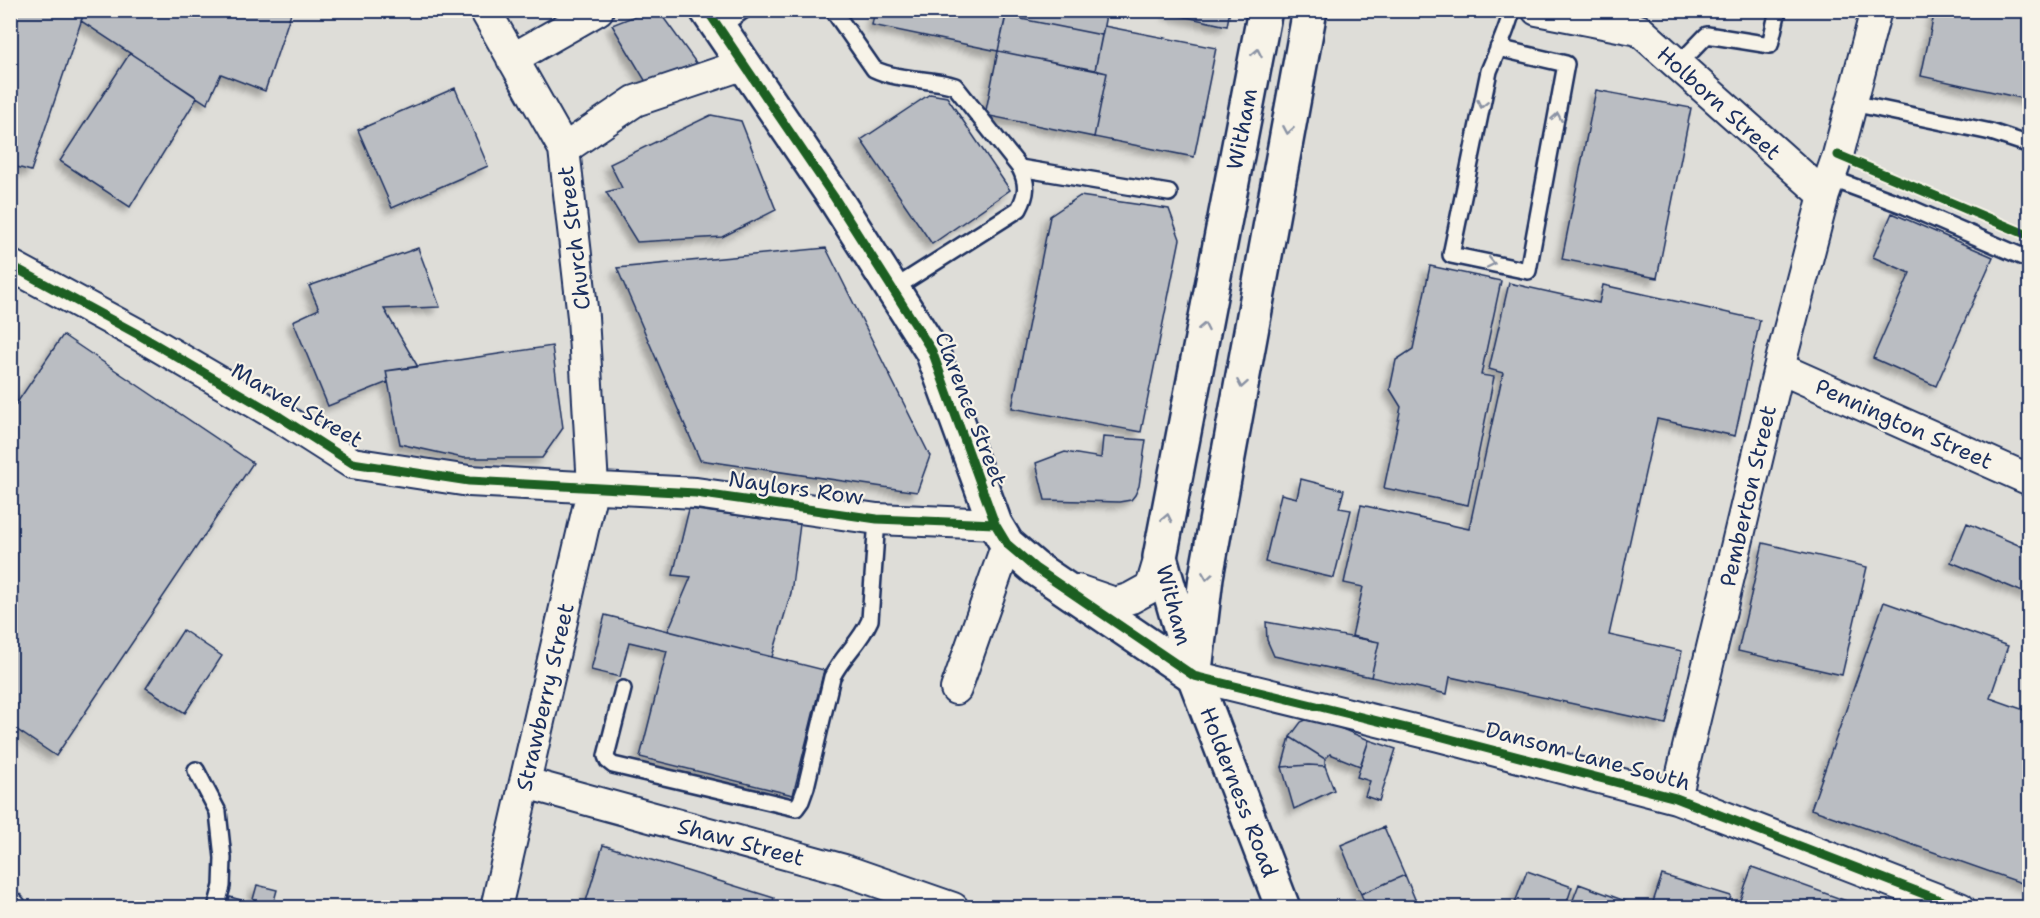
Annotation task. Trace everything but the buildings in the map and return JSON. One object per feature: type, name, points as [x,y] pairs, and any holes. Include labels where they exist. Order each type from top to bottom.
[{"type":"main road","name":"Witham","points":[[1194,676],[1160,557],[1265,10]]},
{"type":"main road","name":"Witham","points":[[1194,676],[1206,577],[1310,10]]},
{"type":"main road","name":"Clarence Street","points":[[724,16],[745,64],[932,351],[1001,534],[1035,568],[1194,676]]},
{"type":"main road","name":"Holderness Road","points":[[1194,676],[1283,908]]},
{"type":"street","name":"Church Street","points":[[485,10],[564,149],[583,316],[593,486]]},
{"type":"street","points":[[512,59],[598,10]]},
{"type":"street","name":"Holborn Street","points":[[1537,10],[1568,13],[1639,30],[1677,66],[1827,187]]},
{"type":"street","name":"Pemberton Street","points":[[1676,798],[1779,368],[1876,10]]},
{"type":"street","points":[[564,149],[635,101],[745,64]]},
{"type":"street","name":"Marvel Street","points":[[10,265],[141,336],[280,417],[352,463],[469,481],[593,486]]},
{"type":"street","name":"Pennington Street","points":[[1779,368],[2030,480]]},
{"type":"street","name":"Naylors Row","points":[[593,486],[696,493],[1001,534]]},
{"type":"street","name":"Strawberry Street","points":[[496,908],[593,486]]},
{"type":"street","points":[[956,689],[1001,534]]},
{"type":"street","points":[[1057,583],[1114,603],[1131,598],[1151,587],[1160,557]]},
{"type":"street","name":"Dansom Lane South","points":[[1194,676],[1439,736],[1676,798],[1960,908]]},
{"type":"street","name":"Shaw Street","points":[[526,783],[844,870],[953,908]]},
{"type":"lane","points":[[833,10],[874,69],[884,74],[943,82],[955,87],[1020,168],[1025,178],[1026,190],[1019,209],[893,289]]},
{"type":"lane","points":[[1498,48],[1566,64],[1528,272],[1451,255],[1489,71],[1512,10]]},
{"type":"lane","points":[[1677,66],[1707,35],[1770,45],[1778,10]]},
{"type":"lane","points":[[1852,104],[1991,132],[2030,145]]},
{"type":"lane","points":[[1020,168],[1169,193]]},
{"type":"lane","points":[[1827,187],[1903,205],[2030,260]]},
{"type":"lane","points":[[624,689],[606,756],[614,765],[796,808],[806,787],[832,677],[839,662],[863,636],[870,620],[877,519]]},
{"type":"lane","points":[[196,770],[218,812],[223,858],[222,886],[216,908]]},
{"type":"shaded area","points":[[10,11],[2029,11],[2029,907],[11,907]]},
{"type":"cycle path","points":[[707,10],[834,197],[932,351],[995,524],[1007,544],[1035,568],[1194,676],[1439,736],[1676,798],[1960,908]]},
{"type":"cycle path","points":[[1838,155],[2030,236]]},
{"type":"cycle path","points":[[10,265],[141,336],[280,417],[352,463],[469,481],[696,493],[877,519],[995,524]]}]
